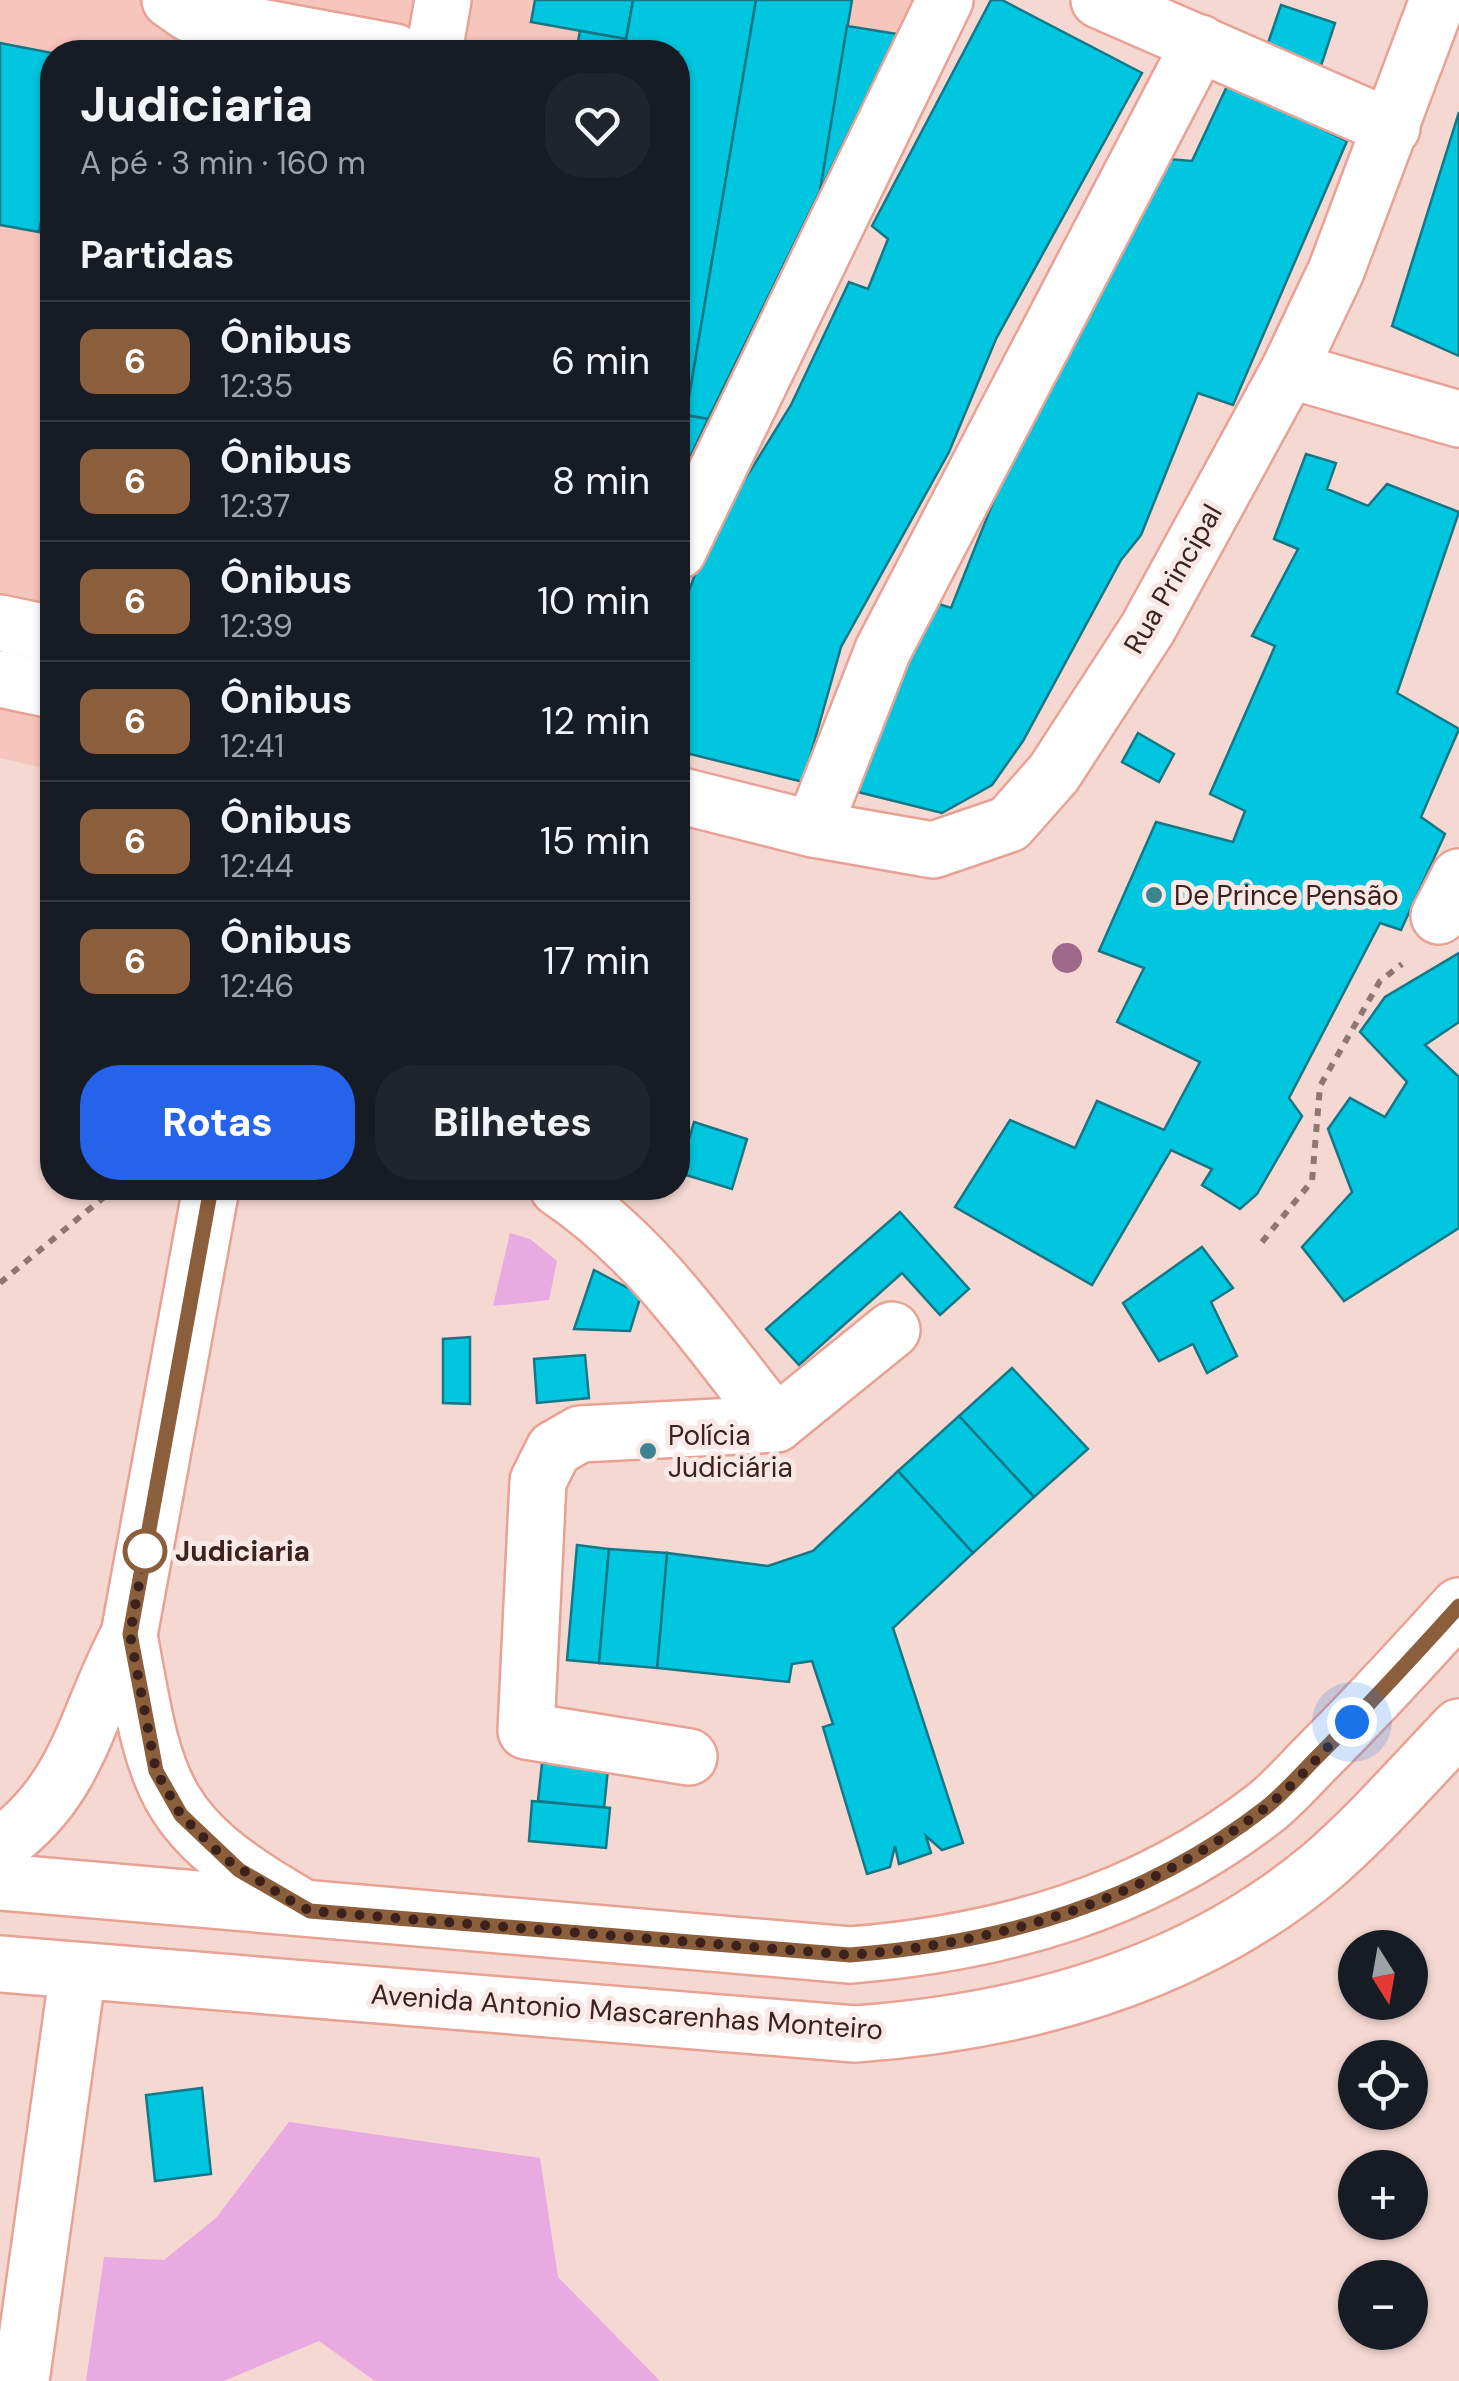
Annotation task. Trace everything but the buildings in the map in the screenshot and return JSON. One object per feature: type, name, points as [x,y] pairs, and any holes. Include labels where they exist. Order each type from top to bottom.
[{"type":"main road","points":[[170,0],[190,14],[330,40]]},
{"type":"main road","points":[[436,40],[443,0]]},
{"type":"main road","points":[[690,526],[944,0]]},
{"type":"main road","points":[[1100,0],[1392,128]]},
{"type":"main road","name":"Rua Principal","points":[[690,798],[813,829],[932,850],[1009,824],[1054,773],[1148,628],[1289,370],[1336,272],[1445,6]]},
{"type":"main road","points":[[813,829],[892,633],[1200,43]]},
{"type":"main road","points":[[1289,370],[1459,419]]},
{"type":"main road","points":[[0,623],[40,631]]},
{"type":"main road","points":[[0,679],[40,687]]},
{"type":"main road","points":[[0,1846],[45,1810],[69,1774],[102,1685],[130,1634],[210,1200]]},
{"type":"main road","points":[[577,1200],[650,1266],[776,1424]]},
{"type":"main road","points":[[689,1757],[526,1731],[538,1481],[554,1449],[580,1434],[776,1424],[892,1330]]},
{"type":"main road","points":[[0,1882],[850,1955],[924,1949],[999,1936],[1071,1914],[1141,1886],[1206,1849],[1267,1806],[1380,1694],[1459,1606]]},
{"type":"main road","points":[[130,1634],[156,1771],[181,1815],[239,1870],[310,1911]]},
{"type":"main road","name":"Avenida Antonio Mascarenhas Monteiro","points":[[0,1964],[854,2034],[935,2028],[1017,2013],[1098,1990],[1176,1957],[1249,1917],[1320,1868],[1459,1728]]},
{"type":"main road","points":[[21,2381],[78,1971]]},
{"type":"path","points":[[1262,1242],[1312,1181],[1320,1086],[1380,982],[1414,954],[1449,897]]},
{"type":"path","points":[[0,1283],[100,1200]]},
{"type":"shaded area","points":[[0,0],[913,0],[690,460],[690,40],[40,40],[40,767],[0,758]]},
{"type":"shaded area","points":[[510,1233],[530,1239],[557,1261],[549,1300],[493,1306]]},
{"type":"shaded area","points":[[289,2122],[540,2158],[558,2277],[660,2381],[375,2381],[319,2341],[224,2381],[86,2381],[104,2257],[164,2260],[216,2218]]},
{"type":"bus line","name":"6","points":[[209,1200],[130,1634],[145,1730],[156,1771],[181,1815],[239,1870],[310,1911],[850,1955],[924,1949],[999,1936],[1071,1914],[1141,1886],[1206,1849],[1267,1806],[1380,1694],[1459,1606]]},
{"type":"place","name":"De Prince Pensão","points":[[1154,895]]},
{"type":"place","name":"Polícia Judiciária","points":[[648,1451]]},
{"type":"place","name":"Judiciaria","points":[[145,1551]]},
{"type":"route","points":[[145,1551],[130,1634],[145,1730],[156,1771],[181,1815],[224,1858],[310,1911],[850,1955],[924,1949],[999,1936],[1071,1914],[1141,1886],[1206,1849],[1267,1806],[1352,1722]]}]
